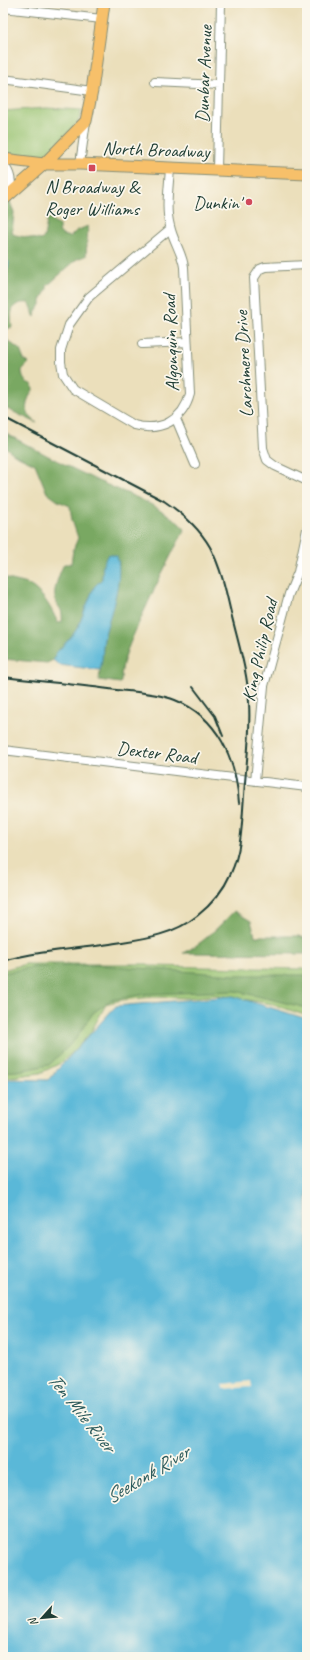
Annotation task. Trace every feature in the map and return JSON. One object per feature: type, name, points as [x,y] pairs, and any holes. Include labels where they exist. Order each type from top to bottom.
[{"type":"main road","points":[[7,197],[44,164],[86,121],[92,91],[104,3]]},
{"type":"main road","name":"North Broadway","points":[[3,159],[44,164],[217,169],[307,174]]},
{"type":"street","name":"Dunbar Avenue","points":[[217,169],[222,3]]},
{"type":"street","points":[[3,8],[102,19]]},
{"type":"street","points":[[3,79],[92,91]]},
{"type":"street","points":[[156,82],[219,85]]},
{"type":"street","points":[[80,164],[86,121]]},
{"type":"street","points":[[3,164],[9,173],[12,183],[7,197]]},
{"type":"street","name":"Algonquin Road","points":[[170,168],[168,218],[170,229],[183,259],[190,394],[188,401],[176,419],[153,427],[143,428],[134,425],[73,389],[63,374],[61,350],[70,325],[88,297],[170,229]]},
{"type":"street","name":"Larchmere Drive","points":[[307,266],[265,267],[260,269],[254,278],[263,448],[267,460],[275,466],[307,481]]},
{"type":"street","points":[[142,344],[187,342]]},
{"type":"street","points":[[176,419],[195,464]]},
{"type":"street","name":"King Philip Road","points":[[255,781],[264,686],[289,594],[298,572],[307,529]]},
{"type":"street","name":"Dexter Road","points":[[3,750],[307,787]]},
{"type":"green space","points":[[46,108],[82,110],[79,120],[74,127],[46,155],[37,157],[3,153],[3,111]]},
{"type":"green space","points":[[3,182],[14,213],[12,233],[15,235],[41,240],[44,237],[48,216],[54,223],[59,225],[59,231],[62,235],[70,237],[76,231],[88,226],[86,256],[77,259],[47,286],[41,300],[41,305],[36,311],[35,317],[29,303],[18,304],[12,312],[12,327],[4,330],[7,340],[20,350],[24,360],[29,363],[22,370],[22,375],[27,382],[32,384],[33,390],[28,400],[27,408],[30,416],[37,423],[3,407],[3,272],[8,269],[6,257],[3,252]]},
{"type":"green space","points":[[3,432],[94,479],[154,506],[175,520],[185,529],[157,584],[131,641],[125,658],[120,683],[99,680],[104,638],[116,594],[119,562],[103,564],[102,579],[94,587],[78,627],[72,636],[56,653],[53,660],[47,663],[3,659],[3,576],[33,587],[46,601],[58,623],[62,622],[61,611],[55,598],[55,590],[64,564],[71,564],[73,550],[78,538],[72,520],[70,506],[58,501],[47,493],[35,464],[14,454],[3,445]]},
{"type":"green space","points":[[234,911],[251,921],[255,936],[299,936],[307,939],[307,954],[183,953],[204,940]]},
{"type":"green space","points":[[26,964],[148,964],[150,966],[307,969],[307,1016],[272,1004],[218,995],[187,998],[153,997],[122,1000],[109,1003],[105,1006],[91,1032],[61,1063],[40,1073],[3,1078],[3,970]]},
{"type":"green space","points":[[98,965],[235,975],[307,975],[307,1008],[236,991],[146,994],[111,1000],[93,1013],[75,1040],[49,1065],[18,1071],[3,1072],[3,973],[33,967]]},
{"type":"water","points":[[3,252],[9,263],[8,269],[3,272]]},
{"type":"water","points":[[109,554],[117,556],[119,576],[115,598],[104,639],[100,670],[59,665],[53,660],[56,653],[72,636],[78,627],[94,587],[102,579],[103,564]]},
{"type":"water","points":[[233,996],[307,1019],[307,1657],[3,1657],[3,1079],[48,1080],[116,1006]]},
{"type":"pier","points":[[251,1381],[252,1387],[223,1389],[223,1384]]},
{"type":"railway","points":[[3,417],[164,501],[184,516],[201,533],[214,555],[225,588],[245,669],[249,715],[249,738],[242,825],[235,864],[225,885],[207,907],[187,923],[156,936],[43,953],[3,961]]},
{"type":"railway","points":[[3,677],[150,694],[167,697],[190,708],[203,717],[222,741],[234,771],[239,803]]},
{"type":"railway","points":[[193,687],[215,716],[223,736]]},
{"type":"place","name":"N Broadway & Roger Williams","points":[[92,168]]},
{"type":"place","name":"Dunkin'","points":[[249,202]]},
{"type":"water label","name":"Ten Mile River","points":[[82,1412]]},
{"type":"water label","name":"Seekonk River","points":[[147,1474]]}]
